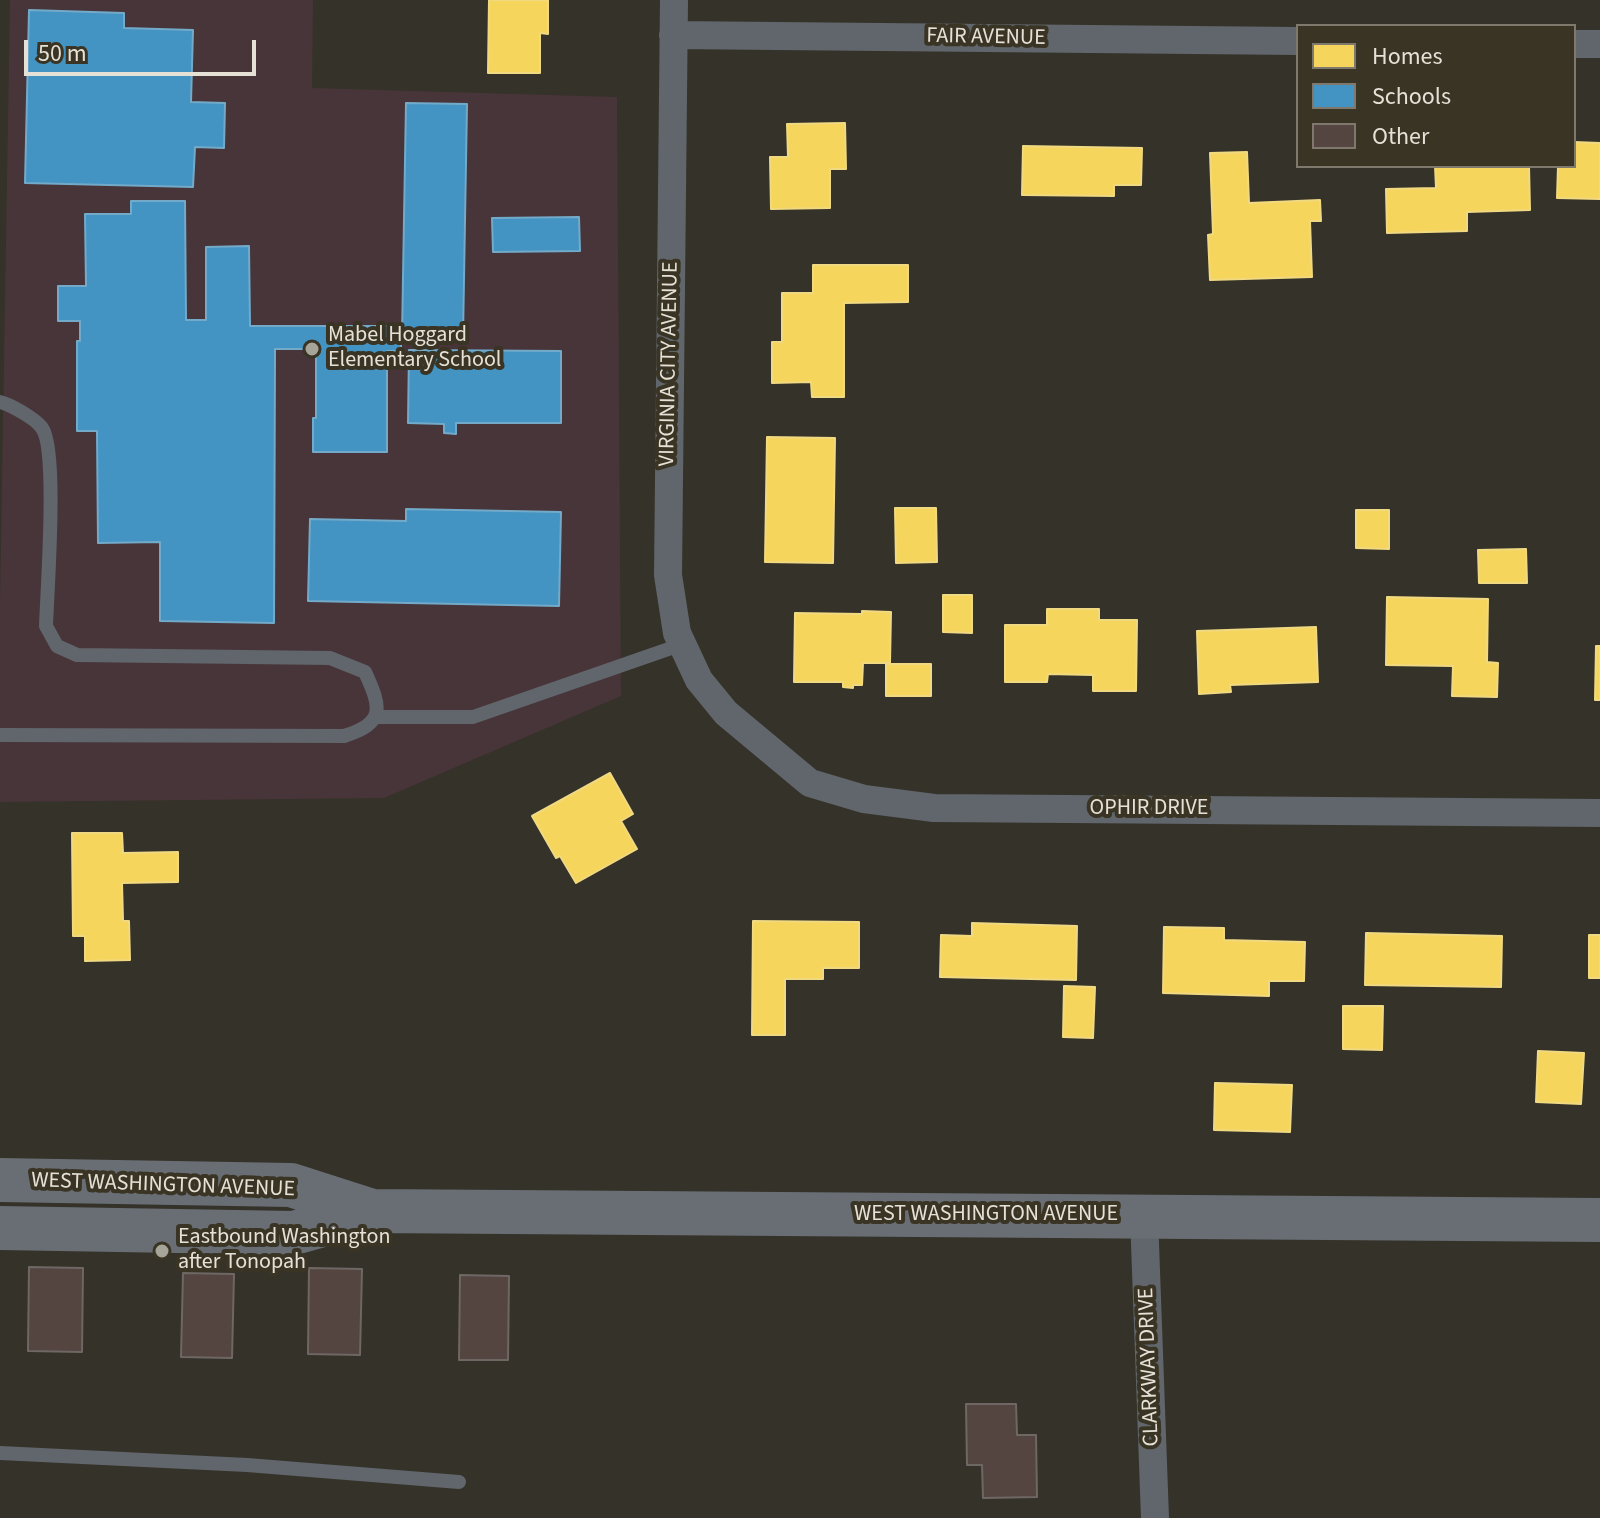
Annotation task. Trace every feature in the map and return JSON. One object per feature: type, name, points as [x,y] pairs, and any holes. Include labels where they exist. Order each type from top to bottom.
[{"type":"main road","name":"WEST WASHINGTON AVENUE","points":[[0,1180],[291,1185],[372,1211]]},
{"type":"main road","name":"WEST WASHINGTON AVENUE","points":[[0,1228],[294,1233],[372,1211],[1600,1220]]},
{"type":"street","name":"VIRGINIA CITY AVENUE","points":[[674,0],[668,575],[677,633],[699,680],[726,713]]},
{"type":"street","name":"FAIR AVENUE","points":[[673,35],[1296,41]]},
{"type":"street","points":[[1576,44],[1600,44]]},
{"type":"street","name":"OPHIR DRIVE","points":[[726,713],[810,783],[864,799],[920,806],[1600,813]]},
{"type":"street","name":"CLARKWAY DRIVE","points":[[1144,1216],[1155,1518]]},
{"type":"lane","points":[[0,402],[9,404],[42,428],[51,459],[46,626],[57,646],[77,655],[330,658],[365,672],[376,697],[375,717],[365,729],[344,736],[0,735]]},
{"type":"lane","points":[[375,717],[473,717],[683,644]]},
{"type":"lane","points":[[0,1453],[247,1465],[459,1482]]},
{"type":"shaded area","name":"Mabel Hoggard Elementary School","points":[[10,0],[313,0],[312,88],[617,97],[621,696],[384,798],[0,802],[0,601]]},
{"type":"building: Homes","points":[[489,0],[548,0],[548,34],[540,33],[540,73],[488,73]]},
{"type":"building: Homes","points":[[845,123],[846,169],[830,169],[830,208],[771,209],[770,157],[788,157],[787,124]]},
{"type":"building: Homes","points":[[1576,142],[1600,143],[1600,199],[1557,198],[1558,168],[1576,168]]},
{"type":"building: Homes","points":[[1023,146],[1142,148],[1141,185],[1114,185],[1114,196],[1022,195]]},
{"type":"building: Homes","points":[[1247,152],[1249,203],[1320,200],[1321,221],[1310,221],[1312,277],[1210,280],[1208,235],[1213,234],[1210,153]]},
{"type":"building: Homes","points":[[1435,168],[1529,168],[1530,210],[1467,212],[1467,231],[1387,233],[1386,189],[1436,188]]},
{"type":"building: Homes","points":[[813,265],[908,265],[908,302],[844,303],[844,397],[812,397],[811,382],[772,383],[772,342],[782,342],[782,293],[813,293]]},
{"type":"building: Homes","points":[[767,437],[835,438],[833,563],[765,562]]},
{"type":"building: Homes","points":[[895,508],[936,508],[937,562],[896,563]]},
{"type":"building: Homes","points":[[1356,510],[1389,510],[1389,549],[1356,548]]},
{"type":"building: Homes","points":[[1526,549],[1527,583],[1479,583],[1478,550]]},
{"type":"building: Homes","points":[[943,595],[972,595],[972,633],[943,632]]},
{"type":"building: Homes","points":[[1387,597],[1488,599],[1487,662],[1498,663],[1497,697],[1452,696],[1453,666],[1386,665]]},
{"type":"building: Homes","points":[[1047,609],[1099,609],[1099,620],[1137,620],[1136,691],[1093,691],[1093,675],[1048,674],[1047,682],[1005,682],[1005,625],[1047,625]]},
{"type":"building: Homes","points":[[862,611],[891,612],[890,663],[863,663],[862,685],[853,685],[853,688],[843,687],[843,682],[794,682],[795,613],[862,614]]},
{"type":"building: Homes","points":[[1316,627],[1318,682],[1230,685],[1231,692],[1199,694],[1197,631]]},
{"type":"building: Homes","points":[[1596,646],[1600,646],[1600,700],[1595,700]]},
{"type":"building: Homes","points":[[886,664],[931,664],[931,696],[886,696]]},
{"type":"building: Homes","points":[[610,773],[633,814],[621,821],[637,849],[576,883],[560,856],[556,858],[532,816]]},
{"type":"building: Homes","points":[[72,833],[122,833],[123,853],[178,852],[178,882],[122,883],[123,921],[129,921],[130,960],[85,961],[85,936],[73,936]]},
{"type":"building: Homes","points":[[753,921],[859,922],[859,968],[823,968],[823,979],[785,979],[785,1035],[752,1035]]},
{"type":"building: Homes","points":[[972,923],[1077,926],[1076,980],[940,977],[941,935],[972,936]]},
{"type":"building: Homes","points":[[1164,927],[1224,928],[1224,940],[1305,942],[1304,981],[1269,981],[1269,996],[1163,993]]},
{"type":"building: Homes","points":[[1366,933],[1502,936],[1501,987],[1365,985]]},
{"type":"building: Homes","points":[[1589,935],[1600,935],[1600,978],[1589,978]]},
{"type":"building: Homes","points":[[1064,986],[1095,987],[1093,1038],[1063,1037]]},
{"type":"building: Homes","points":[[1343,1006],[1383,1006],[1382,1050],[1343,1049]]},
{"type":"building: Homes","points":[[1538,1051],[1584,1053],[1581,1104],[1536,1102]]},
{"type":"building: Homes","points":[[1215,1083],[1292,1085],[1290,1132],[1214,1130]]},
{"type":"building: Schools","points":[[29,10],[124,13],[124,28],[193,30],[191,102],[225,103],[224,148],[195,147],[193,187],[25,183]]},
{"type":"building: Schools","points":[[406,103],[467,104],[463,337],[402,336]]},
{"type":"building: Schools","points":[[131,201],[185,201],[186,320],[206,320],[206,247],[249,246],[250,326],[401,326],[401,351],[387,351],[387,452],[313,452],[316,349],[275,349],[274,623],[160,621],[160,542],[98,543],[97,431],[77,431],[77,341],[80,341],[80,321],[58,321],[58,286],[86,286],[85,214],[131,214]]},
{"type":"building: Schools","points":[[579,217],[580,251],[493,252],[492,218]]},
{"type":"building: Schools","points":[[409,350],[561,351],[561,423],[456,423],[456,434],[444,433],[444,424],[408,423]]},
{"type":"building: Schools","points":[[406,509],[561,512],[559,606],[308,601],[310,519],[406,521]]},
{"type":"building: Other","points":[[29,1267],[83,1268],[82,1352],[28,1351]]},
{"type":"building: Other","points":[[309,1268],[362,1269],[360,1355],[308,1354]]},
{"type":"building: Other","points":[[183,1273],[234,1274],[232,1358],[181,1357]]},
{"type":"building: Other","points":[[460,1275],[509,1276],[508,1360],[459,1360]]},
{"type":"building: Other","points":[[966,1404],[1016,1404],[1017,1435],[1036,1435],[1037,1497],[983,1498],[982,1465],[967,1465]]},
{"type":"place","name":"Mabel Hoggard Elementary School","points":[[312,349]]},
{"type":"place","name":"Eastbound Washington after Tonopah","points":[[162,1251]]}]
